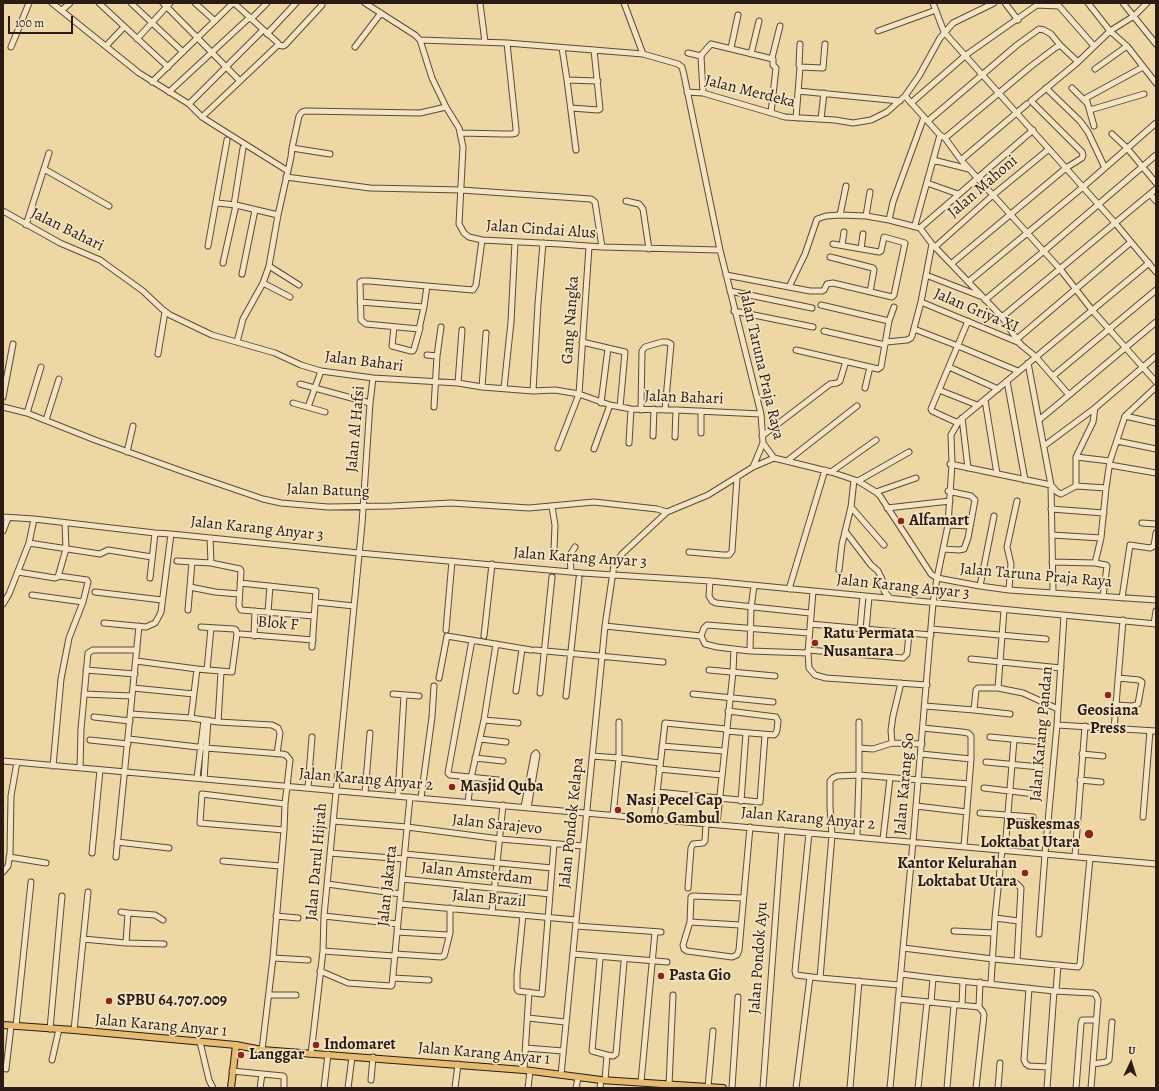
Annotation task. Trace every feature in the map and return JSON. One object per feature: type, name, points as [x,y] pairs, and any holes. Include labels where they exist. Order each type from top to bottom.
[{"type":"main road","name":"Jalan Karang Anyar 1","points":[[3,1025],[236,1045],[262,1050],[527,1070],[578,1078],[603,1080],[626,1085],[641,1082],[661,1086],[669,1084],[691,1087],[723,1088]]},
{"type":"main road","points":[[231,1088],[236,1045]]},
{"type":"street","points":[[11,47],[29,3]]},
{"type":"street","points":[[52,3],[139,73],[188,104],[202,117],[287,174],[370,188],[461,190],[591,199],[595,202],[602,247]]},
{"type":"street","points":[[62,10],[70,3]]},
{"type":"street","points":[[99,3],[168,67]]},
{"type":"street","points":[[131,3],[183,52]]},
{"type":"street","points":[[196,3],[215,21]]},
{"type":"street","points":[[169,92],[267,3]]},
{"type":"street","points":[[188,104],[226,66],[296,3]]},
{"type":"street","points":[[152,82],[232,4],[250,18],[278,44],[285,46],[322,5],[322,3]]},
{"type":"street","points":[[365,3],[415,35],[420,40],[507,43],[643,54],[624,3]]},
{"type":"street","points":[[480,3],[485,42]]},
{"type":"street","points":[[933,3],[944,32],[1033,130],[1156,272]]},
{"type":"street","name":"Jalan Merdeka","points":[[687,92],[703,93],[785,117],[853,123],[871,120],[887,112],[905,96],[920,76],[944,32],[953,23],[994,3]]},
{"type":"street","points":[[1005,3],[1018,20]]},
{"type":"street","points":[[1088,3],[1110,30],[1127,46],[1156,83]]},
{"type":"street","points":[[1123,3],[1156,44]]},
{"type":"street","points":[[951,264],[1066,168],[1082,158],[1082,152],[1031,101],[1078,62],[1110,30],[1134,16],[1147,3]]},
{"type":"street","points":[[137,39],[167,4],[240,81]]},
{"type":"street","points":[[911,103],[966,55],[1018,20],[1037,5],[1059,6],[1094,46]]},
{"type":"street","points":[[878,31],[936,10]]},
{"type":"street","points":[[355,47],[381,13]]},
{"type":"street","points":[[731,48],[738,16]]},
{"type":"street","points":[[751,54],[759,21]]},
{"type":"street","points":[[771,113],[776,68],[772,65],[772,58],[780,26]]},
{"type":"street","points":[[106,46],[124,27]]},
{"type":"street","points":[[889,220],[893,202],[926,119],[983,74],[1017,44],[1039,29],[1051,34],[1078,62]]},
{"type":"street","name":"Jalan Cindai Alus","points":[[420,40],[432,78],[460,133],[463,147],[459,216],[461,229],[470,237],[482,240],[589,247],[720,250]]},
{"type":"street","points":[[460,133],[516,133],[507,43]]},
{"type":"street","points":[[202,117],[278,44]]},
{"type":"street","points":[[703,93],[702,56],[711,44],[772,58]]},
{"type":"street","points":[[796,118],[800,67],[800,44]]},
{"type":"street","points":[[800,67],[823,68],[825,44]]},
{"type":"street","points":[[917,227],[933,160],[943,137],[1030,67],[1060,45]]},
{"type":"street","points":[[1095,69],[1127,46]]},
{"type":"street","points":[[562,48],[576,150]]},
{"type":"street","points":[[571,108],[600,109],[594,50]]},
{"type":"street","points":[[688,53],[702,56]]},
{"type":"street","name":"Jalan Taruna Praja Raya","points":[[643,54],[678,64],[682,67],[720,250],[760,414],[763,443],[774,458],[825,470],[856,480],[876,492],[931,574],[937,578],[1008,590],[1156,600]]},
{"type":"street","points":[[1094,126],[1086,98],[1143,67]]},
{"type":"street","points":[[567,80],[598,81]]},
{"type":"street","points":[[1046,88],[1080,121],[1088,132],[1105,168]]},
{"type":"street","points":[[1072,88],[1088,104]]},
{"type":"street","points":[[798,91],[900,101]]},
{"type":"street","points":[[821,119],[824,93]]},
{"type":"street","points":[[1090,110],[1144,94]]},
{"type":"street","points":[[905,96],[1044,251],[1092,310],[1156,382]]},
{"type":"street","points":[[961,160],[1027,104]]},
{"type":"street","points":[[237,342],[243,319],[263,283],[269,266],[292,148],[302,112],[420,113],[446,107]]},
{"type":"street","points":[[968,282],[1083,187],[1156,124]]},
{"type":"street","points":[[917,227],[1033,130]]},
{"type":"street","points":[[1112,134],[1127,148],[1156,183]]},
{"type":"street","points":[[208,246],[217,203],[227,140]]},
{"type":"street","points":[[223,263],[235,205],[243,148]]},
{"type":"street","points":[[292,148],[330,154]]},
{"type":"street","name":"Jalan Mahoni","points":[[934,245],[1049,149]]},
{"type":"street","points":[[26,225],[49,153]]},
{"type":"street","points":[[984,298],[1044,251],[1156,155]]},
{"type":"street","points":[[933,160],[970,170]]},
{"type":"street","points":[[44,168],[109,206]]},
{"type":"street","points":[[927,182],[958,194]]},
{"type":"street","points":[[840,215],[846,186]]},
{"type":"street","points":[[1002,317],[1116,224],[1156,189]]},
{"type":"street","points":[[866,216],[870,192]]},
{"type":"street","points":[[1150,194],[1156,201]]},
{"type":"street","points":[[626,201],[639,204],[643,209],[649,249]]},
{"type":"street","points":[[217,203],[235,205],[278,215]]},
{"type":"street","points":[[242,274],[255,210]]},
{"type":"street","name":"Jalan Bahari","points":[[3,211],[60,243],[100,260],[143,291],[165,312],[212,335],[274,353],[301,365],[321,371],[374,378],[458,383],[482,387],[533,391],[555,390],[579,394],[601,403],[620,408],[760,414]]},
{"type":"street","points":[[789,287],[802,260],[817,219],[826,216],[840,215],[866,216],[917,227],[1002,317],[1020,344],[1036,357],[1069,395]]},
{"type":"street","points":[[842,245],[844,232]]},
{"type":"street","points":[[861,248],[863,234]]},
{"type":"street","points":[[726,275],[810,291],[822,291],[827,284],[833,283],[892,297],[894,295],[905,243],[884,237],[880,252],[833,244]]},
{"type":"street","points":[[420,328],[415,329],[364,323],[360,317],[360,282],[473,290],[476,285],[482,240]]},
{"type":"street","points":[[504,388],[511,322],[515,242]]},
{"type":"street","points":[[1017,339],[1131,242]]},
{"type":"street","points":[[533,391],[543,243]]},
{"type":"street","points":[[824,331],[886,343],[909,339],[912,336],[914,329],[934,245]]},
{"type":"street","name":"Gang Nangka","points":[[558,448],[579,394],[589,247]]},
{"type":"street","points":[[830,257],[873,268],[874,270],[870,292]]},
{"type":"street","points":[[937,578],[936,574],[945,525],[949,491],[949,435],[951,430],[1018,371],[1149,263]]},
{"type":"street","points":[[269,266],[299,284]]},
{"type":"street","points":[[926,275],[984,298]]},
{"type":"street","points":[[263,283],[290,297]]},
{"type":"street","points":[[394,327],[392,346],[411,351],[414,349],[420,328],[427,286]]},
{"type":"street","points":[[1053,376],[1156,290]]},
{"type":"street","points":[[730,291],[812,308]]},
{"type":"street","points":[[360,302],[424,307]]},
{"type":"street","name":"Jalan Griya XI","points":[[921,302],[1020,344]]},
{"type":"street","points":[[821,305],[890,321]]},
{"type":"street","points":[[796,350],[870,367],[881,367],[894,307]]},
{"type":"street","points":[[734,311],[813,327]]},
{"type":"street","points":[[158,354],[165,312]]},
{"type":"street","points":[[959,422],[931,410],[968,321]]},
{"type":"street","points":[[1039,420],[1156,322]]},
{"type":"street","points":[[434,407],[440,326]]},
{"type":"street","points":[[914,329],[1018,371]]},
{"type":"street","points":[[458,383],[462,330]]},
{"type":"street","points":[[482,387],[486,333]]},
{"type":"street","points":[[582,342],[623,350],[626,353],[620,408]]},
{"type":"street","points":[[641,410],[642,351],[645,347],[667,342],[671,344],[664,410]]},
{"type":"street","points":[[3,397],[13,344]]},
{"type":"street","points":[[601,403],[608,348]]},
{"type":"street","points":[[427,355],[437,356]]},
{"type":"street","points":[[1044,446],[1095,408],[1156,356]]},
{"type":"street","points":[[762,436],[830,384],[840,381],[846,361]]},
{"type":"street","points":[[1028,363],[1051,485],[1053,592]]},
{"type":"street","points":[[28,413],[41,367]]},
{"type":"street","points":[[865,388],[870,367]]},
{"type":"street","points":[[949,367],[998,388]]},
{"type":"street","points":[[308,407],[321,371]]},
{"type":"street","name":"Jalan Al Hafsi","points":[[359,553],[370,403],[374,378]]},
{"type":"street","points":[[46,420],[59,379]]},
{"type":"street","points":[[1007,381],[1025,480]]},
{"type":"street","points":[[300,384],[370,403]]},
{"type":"street","points":[[1095,563],[1101,538],[1110,463],[1125,416],[1156,387]]},
{"type":"street","points":[[939,390],[977,406]]},
{"type":"street","points":[[984,400],[997,474]]},
{"type":"street","points":[[293,403],[325,412]]},
{"type":"street","points":[[594,450],[610,405]]},
{"type":"street","points":[[787,461],[857,406]]},
{"type":"street","name":"Jalan Batung","points":[[3,407],[28,413],[127,452],[263,499],[281,503],[328,507],[451,503],[530,508],[594,502],[667,512]]},
{"type":"street","points":[[1076,486],[1076,457],[1093,422],[1095,408]]},
{"type":"street","points":[[628,443],[631,409]]},
{"type":"street","points":[[653,436],[654,410]]},
{"type":"street","points":[[675,437],[676,410]]},
{"type":"street","points":[[701,411],[701,433]]},
{"type":"street","points":[[1125,416],[1155,422]]},
{"type":"street","points":[[959,422],[968,468]]},
{"type":"street","points":[[127,452],[133,426]]},
{"type":"street","points":[[831,472],[876,440]]},
{"type":"street","points":[[1117,441],[1156,449]]},
{"type":"street","points":[[752,467],[763,443]]},
{"type":"street","points":[[839,570],[845,531],[856,480],[909,452]]},
{"type":"street","points":[[1076,457],[1156,473]]},
{"type":"street","points":[[667,512],[708,495],[737,478],[752,467],[774,458]]},
{"type":"street","points":[[950,464],[1051,485],[1061,494],[1076,486],[1106,488]]},
{"type":"street","points":[[789,589],[825,470]]},
{"type":"street","points":[[689,552],[729,555],[732,551],[737,478]]},
{"type":"street","points":[[876,492],[916,478]]},
{"type":"street","points":[[943,549],[964,549],[975,500],[971,496],[949,491]]},
{"type":"street","points":[[887,508],[948,501]]},
{"type":"street","points":[[937,578],[948,525],[948,501]]},
{"type":"street","points":[[1008,590],[1011,564],[1007,547],[1017,501]]},
{"type":"street","points":[[552,507],[555,526],[554,549]]},
{"type":"street","points":[[850,507],[884,544]]},
{"type":"street","points":[[1052,509],[1104,514]]},
{"type":"street","name":"Jalan Pondok Kelapa","points":[[560,1075],[605,626],[615,562],[667,512]]},
{"type":"street","points":[[980,586],[994,516]]},
{"type":"street","points":[[3,531],[5,517]]},
{"type":"street","name":"Jalan Karang Anyar 3","points":[[5,517],[359,553],[571,572],[710,581],[1155,624]]},
{"type":"street","points":[[3,604],[9,594],[29,543],[34,519]]},
{"type":"street","points":[[59,576],[66,548],[65,523]]},
{"type":"street","points":[[1142,523],[1156,524]]},
{"type":"street","points":[[948,525],[970,526]]},
{"type":"street","points":[[845,531],[872,566],[878,571],[882,579],[884,592],[890,598]]},
{"type":"street","points":[[150,578],[155,533]]},
{"type":"street","points":[[1122,598],[1130,545],[1150,548],[1154,546],[1156,533]]},
{"type":"street","points":[[104,623],[148,626],[154,623],[161,612],[171,534]]},
{"type":"street","points":[[1052,535],[1101,538]]},
{"type":"street","points":[[210,538],[211,563]]},
{"type":"street","points":[[29,543],[100,554],[108,550],[152,557]]},
{"type":"street","points":[[571,572],[570,555],[575,547]]},
{"type":"street","name":"Jalan Darul Hijrah","points":[[311,1054],[359,553]]},
{"type":"street","points":[[177,561],[211,563],[240,569],[240,609],[314,616]]},
{"type":"street","points":[[446,630],[452,561]]},
{"type":"street","points":[[188,610],[192,562]]},
{"type":"street","points":[[1052,562],[1095,563],[1106,565],[1103,596]]},
{"type":"street","points":[[484,636],[492,564]]},
{"type":"street","points":[[18,572],[55,578],[59,576],[87,580],[88,582],[83,602],[70,638],[61,679],[54,766]]},
{"type":"street","points":[[540,693],[552,577]]},
{"type":"street","points":[[566,696],[579,578]]},
{"type":"street","name":"Jalan Karang So","points":[[890,1088],[919,779],[933,603],[937,578]]},
{"type":"street","points":[[710,581],[709,596],[712,601],[716,603],[751,608],[810,613]]},
{"type":"street","points":[[240,583],[317,592],[312,647]]},
{"type":"street","points":[[190,586],[215,592],[239,594]]},
{"type":"street","points":[[268,612],[270,586]]},
{"type":"street","points":[[750,650],[751,608],[754,586]]},
{"type":"street","points":[[813,591],[808,651],[809,668],[815,675],[826,678],[926,685]]},
{"type":"street","points":[[95,592],[162,600]]},
{"type":"street","points":[[32,595],[83,602]]},
{"type":"street","points":[[863,596],[863,629]]},
{"type":"street","points":[[863,629],[869,597]]},
{"type":"street","points":[[316,602],[354,606]]},
{"type":"street","points":[[998,688],[1004,610]]},
{"type":"street","points":[[254,636],[255,611]]},
{"type":"street","points":[[1155,624],[1156,611]]},
{"type":"street","name":"Jalan Karang Pandan","points":[[1039,934],[1057,726],[1064,616]]},
{"type":"street","points":[[1114,729],[1123,620]]},
{"type":"street","points":[[810,624],[931,636]]},
{"type":"street","points":[[809,633],[707,625],[701,636],[705,644],[734,649],[808,651],[903,658],[907,654],[909,634]]},
{"type":"street","points":[[116,857],[139,626]]},
{"type":"street","points":[[605,626],[701,636]]},
{"type":"street","points":[[136,660],[221,672],[233,672],[237,631],[234,629],[200,627]]},
{"type":"street","points":[[207,670],[211,628]]},
{"type":"street","points":[[931,629],[1046,639]]},
{"type":"street","name":"Blok F","points":[[241,634],[313,640]]},
{"type":"street","points":[[439,678],[447,636],[522,649],[571,652],[663,662]]},
{"type":"street","points":[[472,640],[448,773],[450,775],[471,778],[498,780]]},
{"type":"street","points":[[468,802],[471,778],[484,720],[496,644]]},
{"type":"street","points":[[516,691],[522,649]]},
{"type":"street","points":[[717,824],[733,672],[734,649]]},
{"type":"street","points":[[80,768],[81,729],[88,653],[93,650],[137,650]]},
{"type":"street","points":[[971,659],[1061,668]]},
{"type":"street","points":[[191,718],[197,669]]},
{"type":"street","points":[[86,670],[134,674]]},
{"type":"street","points":[[709,670],[775,676]]},
{"type":"street","points":[[218,722],[221,672]]},
{"type":"street","points":[[1116,705],[1132,706],[1138,704],[1142,682],[1139,680],[1118,678]]},
{"type":"street","points":[[892,743],[891,730],[893,716],[901,683]]},
{"type":"street","points":[[421,798],[432,716],[434,686]]},
{"type":"street","points":[[133,688],[194,694]]},
{"type":"street","points":[[974,710],[976,690],[978,688],[998,688],[1023,693],[1058,709]]},
{"type":"street","points":[[84,694],[132,696]]},
{"type":"street","points":[[393,694],[419,696]]},
{"type":"street","points":[[693,694],[773,702]]},
{"type":"street","points":[[398,796],[404,695]]},
{"type":"street","points":[[925,706],[1010,714]]},
{"type":"street","points":[[654,819],[665,723],[765,735],[774,735],[776,733],[778,721],[776,717],[728,711]]},
{"type":"street","points":[[131,714],[275,726],[278,728],[280,733],[277,754]]},
{"type":"street","points":[[94,717],[130,721]]},
{"type":"street","points":[[204,779],[206,720]]},
{"type":"street","points":[[484,720],[518,722]]},
{"type":"street","points":[[614,815],[619,758],[619,722]]},
{"type":"street","points":[[857,837],[859,722]]},
{"type":"street","points":[[1057,726],[1085,726],[1153,731],[1143,817]]},
{"type":"street","points":[[1075,856],[1085,726]]},
{"type":"street","points":[[923,728],[968,733],[971,736],[971,759],[964,846]]},
{"type":"street","points":[[364,793],[370,733]]},
{"type":"street","points":[[741,801],[746,733]]},
{"type":"street","points":[[657,792],[758,803],[761,801],[765,735]]},
{"type":"street","points":[[308,788],[312,737]]},
{"type":"street","points":[[990,737],[1043,742]]},
{"type":"street","points":[[480,739],[506,742]]},
{"type":"street","points":[[90,740],[277,754],[286,755],[290,760],[285,804],[273,958],[262,1050]]},
{"type":"street","points":[[991,984],[995,918],[1008,817],[1014,740]]},
{"type":"street","points":[[859,748],[877,748],[892,743],[922,744]]},
{"type":"street","points":[[662,746],[724,751]]},
{"type":"street","points":[[198,778],[204,748]]},
{"type":"street","points":[[536,753],[537,755],[526,807],[534,754],[536,753]]},
{"type":"street","points":[[921,754],[971,759]]},
{"type":"street","points":[[1082,754],[1103,756]]},
{"type":"street","points":[[592,756],[660,763]]},
{"type":"street","points":[[475,758],[503,761]]},
{"type":"street","name":"Jalan Karang Anyar 2","points":[[3,761],[1156,864]]},
{"type":"street","points":[[3,872],[8,866],[11,796],[16,762]]},
{"type":"street","points":[[986,762],[1040,767]]},
{"type":"street","points":[[659,769],[722,775]]},
{"type":"street","points":[[92,853],[100,770]]},
{"type":"street","points":[[820,978],[832,835],[830,781],[836,776],[859,775],[969,784]]},
{"type":"street","points":[[884,839],[890,778]]},
{"type":"street","points":[[1080,780],[1101,782]]},
{"type":"street","points":[[984,788],[1010,789],[1035,794]]},
{"type":"street","points":[[284,830],[200,823],[202,794],[285,804]]},
{"type":"street","name":"Jalan Jakarta","points":[[393,978],[410,797]]},
{"type":"street","points":[[492,912],[503,805]]},
{"type":"street","points":[[916,806],[967,812]]},
{"type":"street","points":[[980,813],[1008,817],[1033,817]]},
{"type":"street","name":"Jalan Sarajevo","points":[[333,821],[500,839],[583,846]]},
{"type":"street","points":[[688,888],[691,848],[693,844],[702,843],[705,841],[706,823]]},
{"type":"street","points":[[743,898],[693,896],[691,899],[690,922],[683,945],[684,949],[687,951],[732,957],[737,955],[739,950],[740,925],[743,898],[750,827]]},
{"type":"street","name":"Jalan Pondok Ayu","points":[[763,1088],[782,830]]},
{"type":"street","points":[[809,833],[795,971],[796,975],[810,978],[899,985]]},
{"type":"street","points":[[118,842],[169,848]]},
{"type":"street","points":[[523,915],[517,986],[518,991],[542,994],[554,844]]},
{"type":"street","points":[[330,853],[498,863],[552,868]]},
{"type":"street","points":[[9,857],[46,863]]},
{"type":"street","points":[[903,948],[993,959],[1078,967],[1080,964],[1090,858]]},
{"type":"street","points":[[223,861],[280,866]]},
{"type":"street","name":"Jalan Amsterdam","points":[[402,879],[550,894]]},
{"type":"street","points":[[999,880],[1016,883],[1021,888],[1017,961]]},
{"type":"street","points":[[6,1069],[14,1026],[31,882]]},
{"type":"street","points":[[327,884],[401,894]]},
{"type":"street","points":[[74,1030],[88,892]]},
{"type":"street","points":[[50,1029],[62,896]]},
{"type":"street","name":"Jalan Brazil","points":[[400,904],[523,915],[576,923],[658,932],[653,961]]},
{"type":"street","points":[[322,951],[441,957],[445,953],[448,934],[450,933],[450,908]]},
{"type":"street","points":[[121,912],[155,915],[163,920]]},
{"type":"street","points":[[126,942],[128,913]]},
{"type":"street","points":[[276,916],[298,918]]},
{"type":"street","points":[[324,916],[398,924]]},
{"type":"street","points":[[995,918],[1019,921]]},
{"type":"street","points":[[690,922],[740,925]]},
{"type":"street","points":[[954,931],[994,933]]},
{"type":"street","points":[[397,932],[448,934]]},
{"type":"street","points":[[83,939],[164,944]]},
{"type":"street","points":[[573,954],[667,962]]},
{"type":"street","points":[[273,958],[308,960]]},
{"type":"street","points":[[600,960],[592,1050],[613,1056],[616,1054],[624,962]]},
{"type":"street","points":[[641,1082],[653,961]]},
{"type":"street","points":[[1047,1088],[1058,966]]},
{"type":"street","points":[[320,971],[353,984],[391,986],[393,978],[429,980]]},
{"type":"street","points":[[901,974],[1055,991],[1093,993],[1098,1000],[1091,1088]]},
{"type":"street","points":[[796,1088],[810,978]]},
{"type":"street","points":[[918,1088],[933,978]]},
{"type":"street","points":[[850,1088],[859,981]]},
{"type":"street","points":[[962,1005],[963,981]]},
{"type":"street","points":[[976,1088],[984,1015],[979,1007],[980,982]]},
{"type":"street","points":[[1029,988],[1024,1060],[1029,1066],[1048,1067]]},
{"type":"street","points":[[528,1088],[526,1048],[529,992]]},
{"type":"street","points":[[269,995],[296,996]]},
{"type":"street","points":[[669,1084],[673,995]]},
{"type":"street","points":[[732,1088],[738,997]]},
{"type":"street","points":[[898,999],[979,1007]]},
{"type":"street","points":[[946,1088],[954,1005]]},
{"type":"street","points":[[528,1018],[565,1022]]},
{"type":"street","points":[[1076,1088],[1082,1020],[1096,1020]]},
{"type":"street","points":[[1093,1064],[1106,1062],[1109,1060],[1112,1022]]},
{"type":"street","points":[[52,1060],[59,1030]]},
{"type":"street","points":[[708,1087],[712,1031]]},
{"type":"street","points":[[200,1042],[209,1080],[214,1088]]},
{"type":"street","points":[[526,1048],[563,1051]]},
{"type":"street","points":[[324,1088],[328,1054]]},
{"type":"street","points":[[600,1088],[603,1080],[607,1055]]},
{"type":"street","points":[[348,1088],[352,1057]]},
{"type":"street","points":[[371,1080],[373,1058]]},
{"type":"street","points":[[998,1088],[1000,1063]]},
{"type":"street","points":[[455,1088],[458,1064]]},
{"type":"street","points":[[232,1071],[283,1076],[284,1088]]},
{"type":"street","points":[[260,1088],[262,1074]]},
{"type":"street","points":[[576,1088],[578,1078]]},
{"type":"place","name":"Alfamart","points":[[901,521]]},
{"type":"place","name":"Ratu Permata Nusantara","points":[[815,643]]},
{"type":"place","name":"Geosiana Press","points":[[1108,695]]},
{"type":"place","name":"Masjid Quba","points":[[452,787]]},
{"type":"place","name":"Nasi Pecel Cap Somo Gambul","points":[[618,810]]},
{"type":"place","name":"Puskesmas Loktabat Utara","points":[[1089,834]]},
{"type":"place","name":"Kantor Kelurahan Loktabat Utara","points":[[1025,873]]},
{"type":"place","name":"Pasta Gio","points":[[661,976]]},
{"type":"place","name":"SPBU 64.707.009","points":[[109,1001]]},
{"type":"place","name":"Indomaret","points":[[316,1045]]},
{"type":"place","name":"Langgar","points":[[241,1055]]}]
